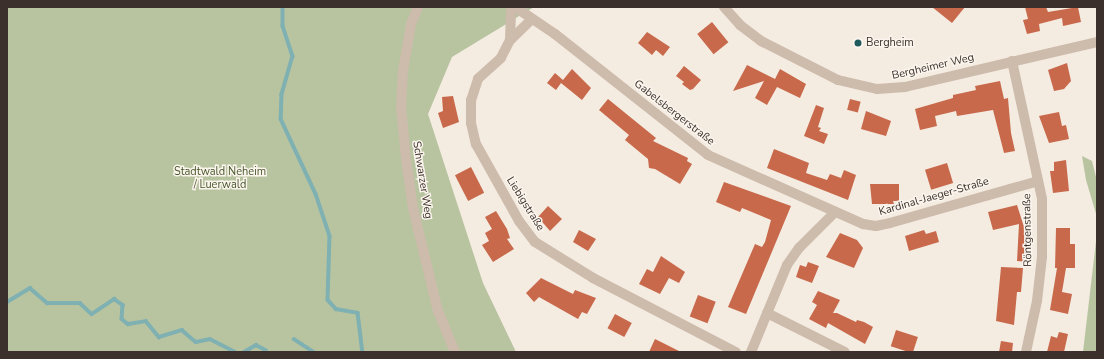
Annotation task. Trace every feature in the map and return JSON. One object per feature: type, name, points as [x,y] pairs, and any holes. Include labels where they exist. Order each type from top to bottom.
[{"type":"street","name":"Schwarzer Weg","points":[[418,7],[411,24],[403,71],[401,106],[406,160],[415,215],[438,311],[456,352]]},
{"type":"street","name":"Liebigstraße","points":[[510,40],[511,7]]},
{"type":"street","name":"Gabelsbergerstraße","points":[[515,7],[708,155],[835,212]]},
{"type":"street","name":"Bergheimer Weg","points":[[724,7],[740,25],[761,41],[838,80],[860,87],[877,90],[905,87],[1097,42]]},
{"type":"street","name":"Liebigstraße","points":[[532,19],[510,40],[501,58],[478,79],[471,100],[471,122],[476,144],[527,233],[543,248],[593,278],[736,352]]},
{"type":"street","name":"Röntgenstraße","points":[[1012,61],[1042,199],[1042,257],[1037,301],[1026,352]]},
{"type":"street","name":"Kardinal-Jaeger-Straße","points":[[835,212],[863,224],[883,225],[1038,181]]},
{"type":"street","points":[[751,352],[783,274],[793,256],[835,212]]},
{"type":"street","points":[[767,313],[845,352]]},
{"type":"green space","name":"Stadtwald Neheim / Luerwald","points":[[7,7],[534,7],[452,57],[428,114],[483,283],[516,352],[7,352]]},
{"type":"green space","points":[[1082,156],[1092,161],[1097,181],[1097,217],[1086,180]]},
{"type":"green space","points":[[1097,233],[1097,352],[1083,352]]},
{"type":"building","points":[[932,7],[965,7],[952,23]]},
{"type":"building","points":[[1025,7],[1046,7],[1048,12],[1078,7],[1081,22],[1063,26],[1062,18],[1039,24],[1040,31],[1027,34],[1023,20],[1028,19]]},
{"type":"building","points":[[712,22],[728,42],[714,54],[697,34]]},
{"type":"building","points":[[647,32],[670,47],[663,56],[656,50],[652,55],[638,43]]},
{"type":"building","points":[[1067,63],[1071,81],[1064,89],[1054,91],[1048,70]]},
{"type":"building","points":[[747,65],[775,79],[780,69],[806,84],[800,98],[777,87],[767,105],[755,98],[764,81],[733,91]]},
{"type":"building","points":[[684,66],[701,80],[693,89],[690,90],[682,84],[684,82],[676,76]]},
{"type":"building","points":[[572,69],[591,88],[582,100],[561,83],[556,90],[547,83],[555,73],[563,80]]},
{"type":"building","points":[[1000,81],[1004,99],[1008,98],[1011,133],[1015,151],[1004,153],[993,110],[957,116],[956,111],[935,116],[937,126],[920,130],[915,109],[953,98],[953,95],[976,90],[975,86]]},
{"type":"building","points":[[453,96],[459,122],[443,128],[438,113],[443,111],[442,97]]},
{"type":"building","points":[[608,99],[656,138],[653,141],[688,158],[687,161],[692,164],[680,184],[655,169],[649,168],[648,159],[625,140],[629,135],[599,110]]},
{"type":"building","points":[[850,99],[861,102],[858,112],[847,110]]},
{"type":"building","points":[[816,105],[824,108],[818,127],[821,128],[819,131],[828,134],[824,144],[804,136]]},
{"type":"building","points":[[866,111],[891,121],[886,136],[861,129]]},
{"type":"building","points":[[1059,112],[1062,126],[1066,125],[1069,139],[1049,143],[1039,116]]},
{"type":"building","points":[[774,149],[809,163],[806,173],[827,180],[830,174],[841,178],[844,170],[856,175],[848,200],[767,168]]},
{"type":"building","points":[[1066,160],[1069,191],[1053,193],[1050,171],[1054,171],[1054,162]]},
{"type":"building","points":[[947,163],[953,183],[931,190],[925,170]]},
{"type":"building","points":[[471,167],[484,193],[468,201],[455,175]]},
{"type":"building","points":[[724,182],[791,206],[746,314],[728,307],[755,244],[762,247],[765,242],[771,220],[742,208],[740,212],[716,202]]},
{"type":"building","points":[[870,184],[899,184],[899,201],[893,201],[894,204],[872,204]]},
{"type":"building","points":[[1017,205],[1030,246],[1029,262],[1017,261],[1019,224],[993,230],[988,212]]},
{"type":"building","points":[[548,206],[562,219],[550,231],[538,217]]},
{"type":"building","points":[[496,211],[507,229],[510,238],[507,239],[514,249],[493,262],[482,245],[489,241],[485,233],[492,229],[485,217]]},
{"type":"building","points":[[1056,228],[1070,228],[1070,244],[1075,244],[1075,268],[1066,268],[1062,292],[1072,294],[1068,314],[1050,310],[1057,268],[1055,268]]},
{"type":"building","points":[[579,230],[596,239],[588,251],[573,242]]},
{"type":"building","points":[[924,230],[926,234],[936,231],[939,242],[909,251],[905,236]]},
{"type":"building","points":[[840,233],[857,240],[863,248],[854,268],[826,257]]},
{"type":"building","points":[[661,256],[685,272],[679,283],[669,278],[660,294],[639,284],[647,269],[653,272]]},
{"type":"building","points":[[808,262],[819,266],[812,283],[796,277],[800,265],[806,267]]},
{"type":"building","points":[[1001,267],[1023,268],[1021,292],[1017,292],[1014,325],[996,321]]},
{"type":"building","points":[[541,278],[573,294],[575,290],[596,298],[587,314],[582,312],[578,319],[539,297],[534,302],[526,293]]},
{"type":"building","points":[[818,291],[840,300],[833,313],[837,313],[856,322],[857,320],[864,322],[873,327],[865,344],[828,323],[826,328],[809,319],[817,305],[812,302]]},
{"type":"building","points":[[698,295],[716,302],[707,323],[690,316]]},
{"type":"building","points":[[615,314],[632,323],[624,337],[607,328]]},
{"type":"building","points":[[896,330],[918,337],[913,352],[891,346]]},
{"type":"building","points":[[1059,332],[1068,334],[1064,352],[1047,352],[1051,336],[1057,338]]},
{"type":"building","points":[[655,339],[681,352],[649,352]]},
{"type":"building","points":[[1001,341],[1013,343],[1012,352],[999,352]]},
{"type":"waterway","points":[[283,7],[283,26],[293,56],[282,94],[281,119],[316,194],[330,236],[328,300],[336,309],[358,313],[363,352]]},
{"type":"waterway","points":[[7,302],[30,288],[47,303],[80,303],[92,314],[114,299],[123,305],[122,319],[128,324],[146,321],[159,337],[182,330],[196,342],[210,339],[235,352]]},
{"type":"waterway","points":[[294,339],[314,352]]},
{"type":"waterway","points":[[244,352],[256,345],[266,350]]},
{"type":"place","name":"Bergheim","points":[[858,43]]}]
